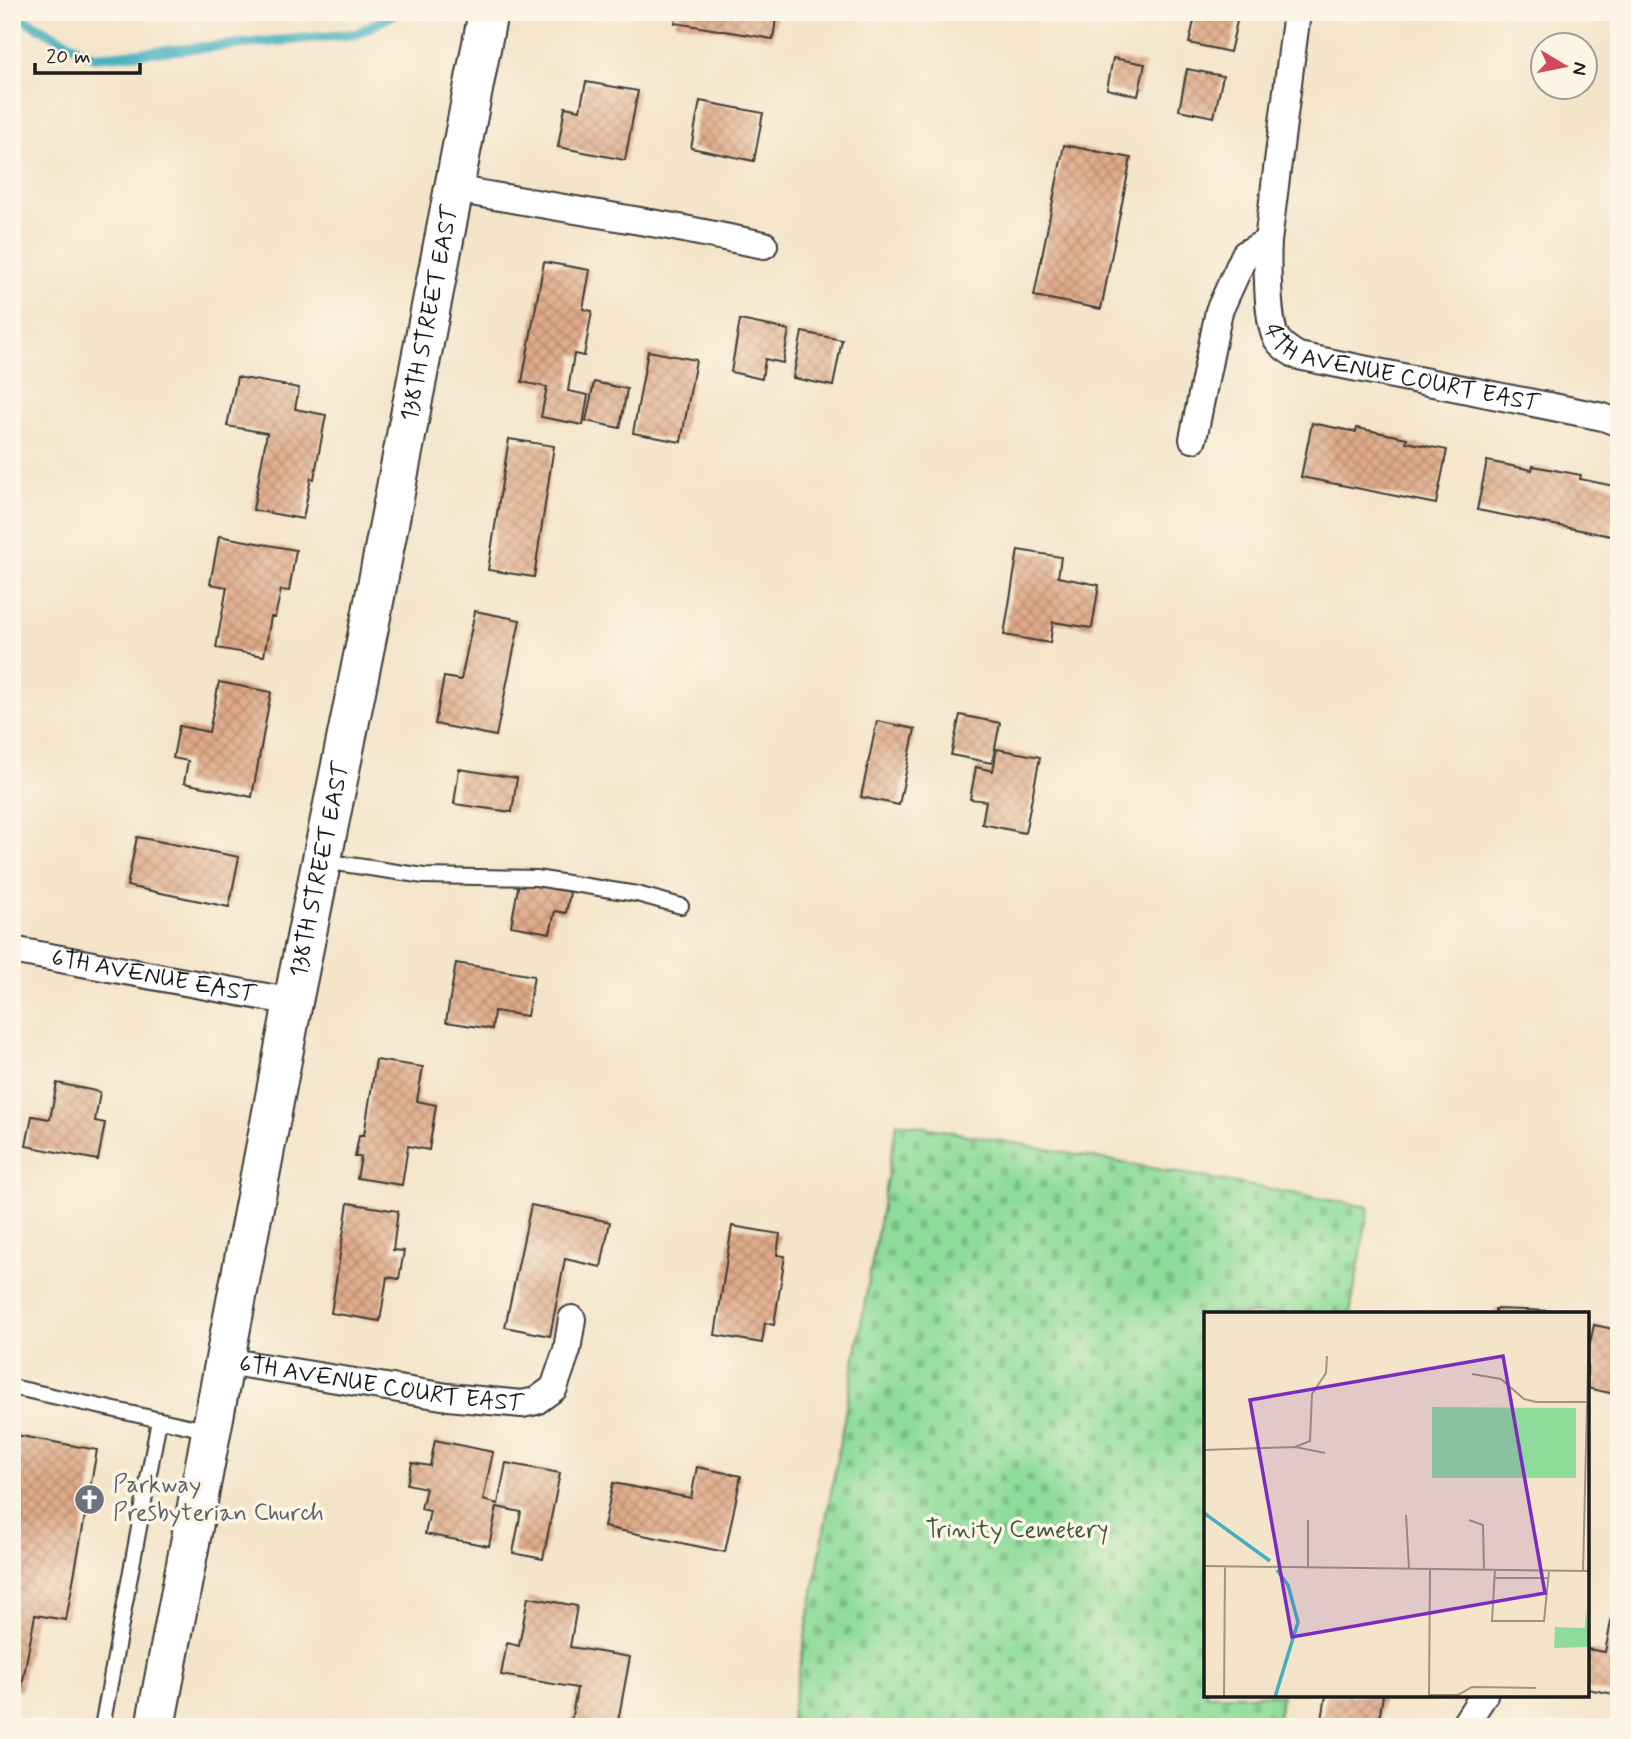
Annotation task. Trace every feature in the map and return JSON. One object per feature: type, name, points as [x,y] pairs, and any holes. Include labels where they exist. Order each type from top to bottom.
[{"type":"street","name":"138TH STREET EAST","points":[[155,1727],[293,1002],[488,12]]},
{"type":"street","name":"4TH AVENUE COURT EAST","points":[[1297,12],[1268,241],[1271,318],[1275,337],[1287,350],[1298,356],[1603,417],[1619,423]]},
{"type":"street","points":[[453,189],[764,245]]},
{"type":"street","points":[[1193,439],[1219,311],[1245,254],[1268,241]]},
{"type":"street","name":"6TH AVENUE EAST","points":[[12,950],[293,1002]]},
{"type":"street","name":"6TH AVENUE COURT EAST","points":[[225,1361],[448,1396],[522,1404],[536,1401],[554,1388],[561,1373],[572,1319]]},
{"type":"street","points":[[1463,1727],[1483,1697]]},
{"type":"lane","points":[[322,860],[424,876],[536,878],[625,892],[681,906]]},
{"type":"lane","points":[[12,1387],[211,1431]]},
{"type":"lane","points":[[102,1727],[159,1420]]},
{"type":"green space","name":"Trinity Cemetery","points":[[897,1122],[1369,1207],[1350,1312],[1204,1312],[1204,1697],[1282,1697],[1276,1727],[789,1727]]},
{"type":"building","points":[[677,12],[777,12],[773,39],[675,23]]},
{"type":"building","points":[[1196,12],[1218,12],[1238,17],[1230,52],[1189,43]]},
{"type":"building","points":[[1113,58],[1145,64],[1138,96],[1107,89]]},
{"type":"building","points":[[1187,69],[1223,76],[1214,117],[1179,110]]},
{"type":"building","points":[[586,82],[638,91],[625,160],[558,147],[565,107],[580,110]]},
{"type":"building","points":[[700,101],[763,113],[754,161],[691,148]]},
{"type":"building","points":[[1064,145],[1131,158],[1101,309],[1034,296]]},
{"type":"building","points":[[544,262],[590,270],[583,309],[592,311],[584,356],[574,354],[568,391],[588,395],[583,425],[541,417],[547,387],[522,382]]},
{"type":"building","points":[[740,320],[789,330],[783,363],[765,359],[762,379],[731,372]]},
{"type":"building","points":[[802,332],[842,340],[833,386],[793,378]]},
{"type":"building","points":[[648,351],[696,360],[681,442],[633,433]]},
{"type":"building","points":[[237,377],[299,388],[295,409],[326,415],[314,479],[311,478],[303,519],[253,510],[267,433],[227,426]]},
{"type":"building","points":[[594,382],[627,389],[620,428],[586,421]]},
{"type":"building","points":[[1312,423],[1407,438],[1406,442],[1447,450],[1436,504],[1301,477]]},
{"type":"building","points":[[509,439],[554,446],[534,577],[488,570]]},
{"type":"building","points":[[1487,461],[1532,470],[1533,466],[1581,475],[1580,479],[1619,487],[1611,536],[1477,510]]},
{"type":"building","points":[[219,536],[296,550],[289,591],[281,590],[275,617],[271,617],[264,656],[216,648],[227,587],[210,584]]},
{"type":"building","points":[[1018,550],[1061,557],[1058,577],[1099,585],[1092,628],[1053,622],[1050,643],[1004,635]]},
{"type":"building","points":[[475,611],[520,620],[496,736],[435,724],[444,677],[461,680]]},
{"type":"building","points":[[219,682],[271,692],[252,797],[184,783],[188,761],[173,758],[179,726],[209,732]]},
{"type":"building","points":[[960,715],[1000,723],[992,763],[951,755]]},
{"type":"building","points":[[877,721],[915,729],[899,805],[861,797]]},
{"type":"building","points":[[997,749],[1040,757],[1025,833],[982,824],[986,801],[970,799],[976,767],[993,771]]},
{"type":"building","points":[[459,769],[517,778],[512,812],[454,804]]},
{"type":"building","points":[[137,837],[239,857],[229,907],[127,886]]},
{"type":"building","points":[[519,882],[570,892],[566,913],[555,911],[550,933],[511,926]]},
{"type":"building","points":[[456,963],[534,976],[527,1016],[494,1011],[492,1029],[446,1022]]},
{"type":"building","points":[[376,1060],[423,1067],[417,1101],[436,1105],[429,1150],[408,1146],[402,1185],[357,1178],[361,1157],[355,1157],[359,1135],[364,1135]]},
{"type":"building","points":[[57,1083],[100,1092],[95,1121],[105,1123],[98,1160],[26,1146],[32,1116],[50,1119]]},
{"type":"building","points":[[348,1203],[398,1211],[393,1250],[404,1251],[399,1279],[387,1277],[380,1321],[331,1313]]},
{"type":"building","points":[[531,1205],[610,1222],[601,1267],[565,1259],[550,1336],[505,1327]]},
{"type":"building","points":[[732,1226],[780,1234],[777,1255],[785,1256],[774,1325],[765,1323],[762,1343],[715,1335]]},
{"type":"building","points":[[1495,1309],[1555,1311],[1555,1312],[1495,1312]]},
{"type":"building","points":[[1594,1325],[1619,1330],[1619,1395],[1589,1388],[1589,1347]]},
{"type":"building","points":[[16,1435],[97,1450],[66,1620],[35,1615],[21,1691],[12,1689],[12,1454]]},
{"type":"building","points":[[435,1440],[493,1452],[483,1500],[498,1504],[506,1463],[560,1473],[543,1559],[513,1553],[521,1512],[497,1507],[489,1546],[425,1534],[430,1511],[421,1509],[426,1488],[407,1484],[412,1463],[430,1466]]},
{"type":"building","points":[[697,1467],[741,1476],[725,1552],[604,1527],[613,1483],[691,1498]]},
{"type":"building","points":[[528,1597],[577,1606],[570,1647],[630,1657],[617,1727],[570,1727],[577,1688],[501,1675],[507,1643],[519,1646]]},
{"type":"building","points":[[1614,1607],[1619,1608],[1619,1695],[1589,1689],[1589,1649],[1605,1652]]},
{"type":"building","points":[[1326,1697],[1383,1697],[1378,1727],[1322,1720]]},
{"type":"building","points":[[1593,1719],[1610,1727],[1589,1727]]},
{"type":"waterway","points":[[12,13],[94,57],[356,34],[398,12]]},
{"type":"place","name":"Parkway Presbyterian Church","points":[[90,1499]]}]
